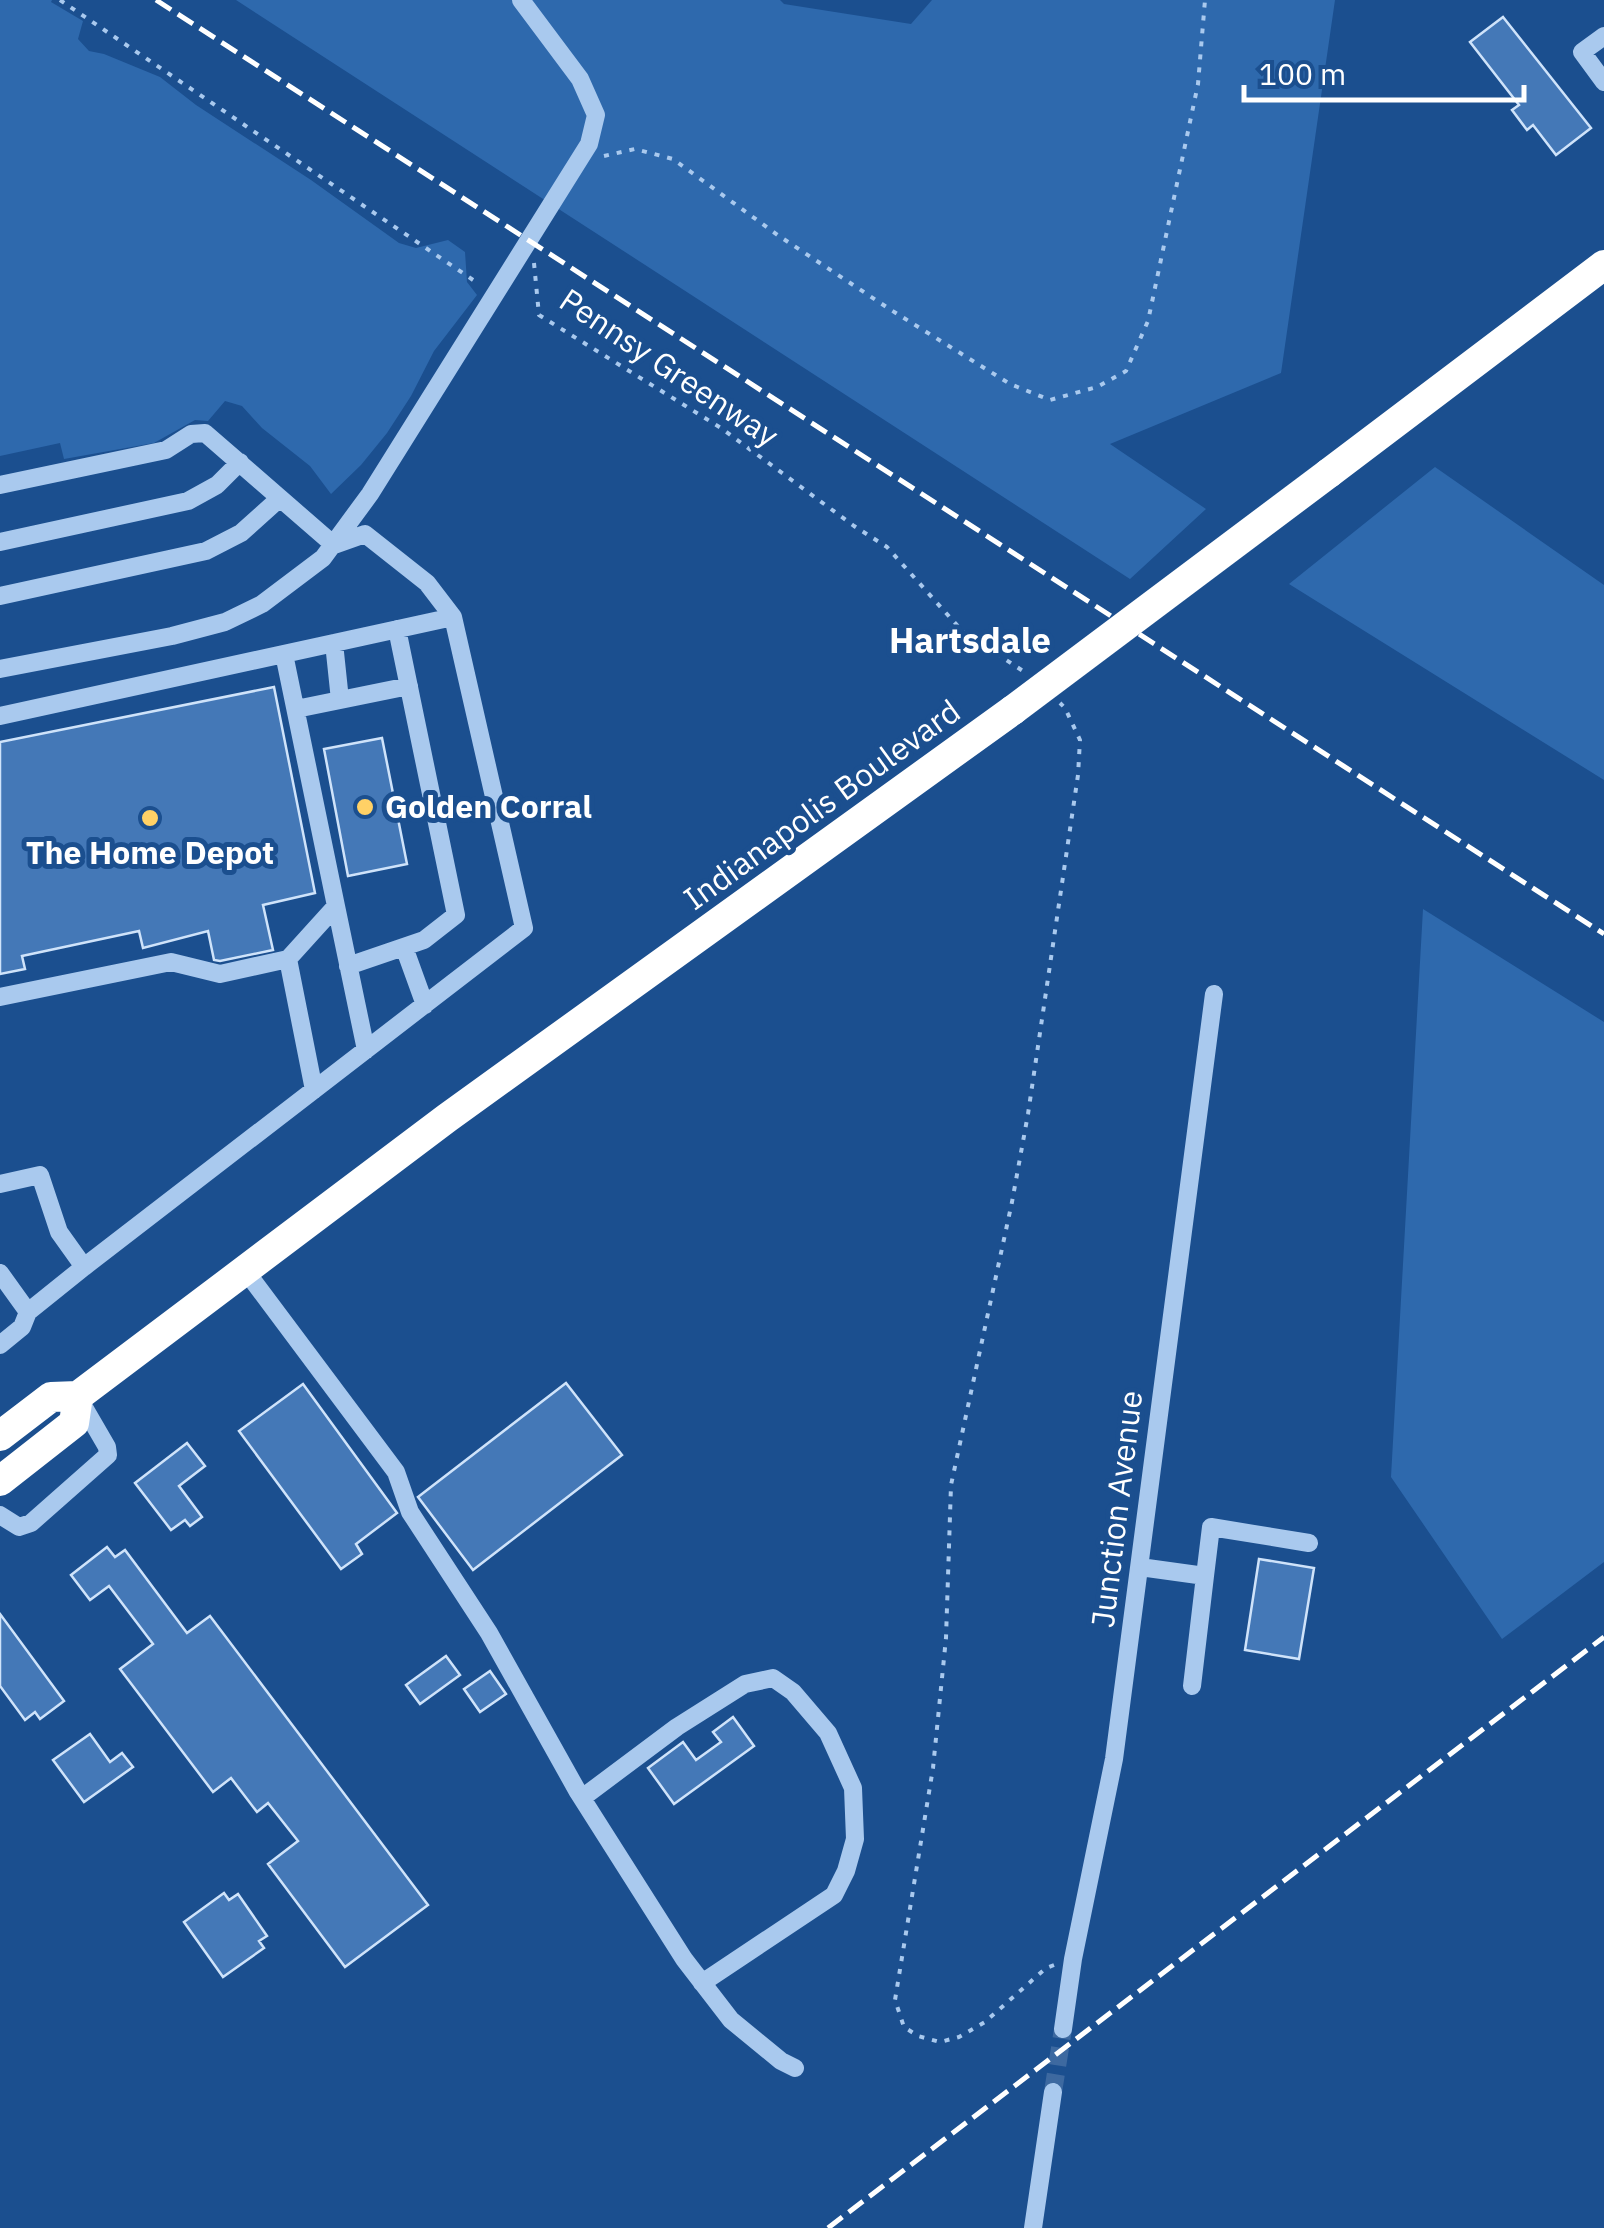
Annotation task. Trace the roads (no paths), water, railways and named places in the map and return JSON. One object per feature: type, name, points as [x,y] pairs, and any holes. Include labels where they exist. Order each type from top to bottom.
[{"type":"highway","name":"Indianapolis Boulevard","points":[[0,1436],[51,1397],[78,1396],[447,1118],[1013,710],[1604,265]]},
{"type":"highway","name":"Indianapolis Boulevard","points":[[0,1481],[74,1423],[78,1396]]},
{"type":"street","points":[[0,669],[225,622],[262,604],[300,578],[334,545],[590,144],[596,115],[580,79],[521,0]]},
{"type":"street","points":[[1604,36],[1582,52],[1604,82]]},
{"type":"street","points":[[0,485],[166,450],[198,432],[204,433],[334,545]]},
{"type":"street","points":[[0,542],[188,501],[207,492],[240,462]]},
{"type":"street","points":[[0,596],[206,551],[241,533],[280,498]]},
{"type":"street","points":[[0,1345],[22,1327],[28,1312],[84,1267],[524,928],[453,617],[427,583],[365,534],[334,545]]},
{"type":"street","points":[[0,716],[453,617]]},
{"type":"street","points":[[348,966],[424,940],[456,915],[397,629]]},
{"type":"street","points":[[334,643],[340,700]]},
{"type":"street","points":[[284,654],[366,1050]]},
{"type":"street","points":[[296,710],[409,686]]},
{"type":"street","points":[[0,997],[171,962],[220,974],[288,959],[336,906]]},
{"type":"street","points":[[404,947],[424,1005]]},
{"type":"street","points":[[288,959],[314,1090]]},
{"type":"street","name":"Junction Avenue","points":[[1063,2029],[1073,1959],[1114,1758],[1214,994]]},
{"type":"street","points":[[0,1184],[40,1175],[59,1232],[84,1267]]},
{"type":"street","points":[[245,1270],[396,1472],[410,1512],[489,1632],[582,1798],[684,1959],[732,2020],[780,2061],[795,2068]]},
{"type":"street","points":[[0,1272],[28,1312]]},
{"type":"street","points":[[0,1515],[18,1528],[31,1522],[108,1454],[78,1396]]},
{"type":"street","points":[[1192,1686],[1211,1527],[1309,1543]]},
{"type":"street","points":[[1140,1567],[1205,1576]]},
{"type":"street","points":[[582,1798],[677,1727],[745,1684],[772,1678],[793,1692],[828,1733],[853,1788],[855,1840],[834,1895],[702,1982]]},
{"type":"street","points":[[1033,2228],[1053,2092]]},
{"type":"tunnel","points":[[1053,2092],[1063,2029]]},
{"type":"railway","points":[[156,0],[1604,934]]},
{"type":"railway","points":[[828,2228],[1604,1637]]},
{"type":"place","name":"Golden Corral","points":[[365,807]]},
{"type":"place","name":"The Home Depot","points":[[150,818]]},
{"type":"district","name":"Hartsdale","points":[[970,641]]}]
